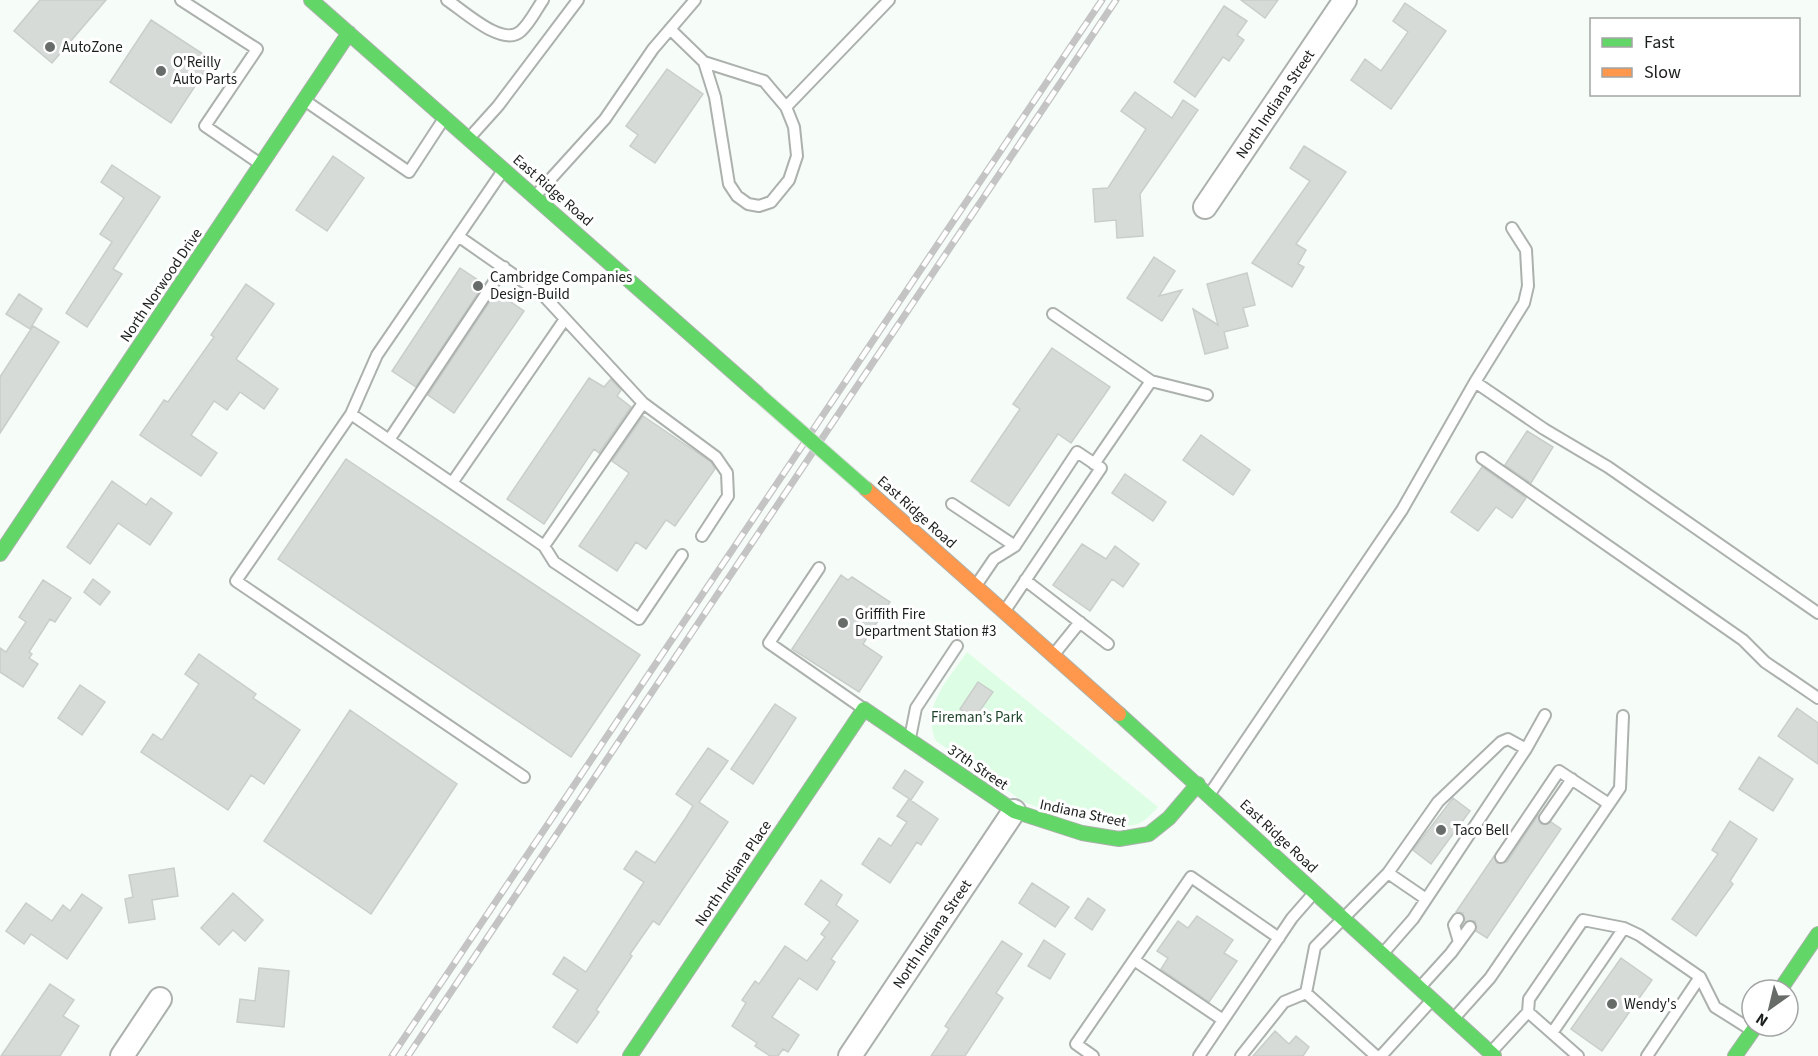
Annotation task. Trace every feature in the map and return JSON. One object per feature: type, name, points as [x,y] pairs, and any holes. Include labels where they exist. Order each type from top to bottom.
[{"type":"main road","name":"East Ridge Road","points":[[311,0],[329,10],[349,33],[1198,784],[1492,1054]]},
{"type":"main road","name":"North Norwood Drive","points":[[0,554],[349,33]]},
{"type":"main road","name":"37th Street","points":[[864,709],[1014,811]]},
{"type":"main road","name":"North Indiana Place","points":[[630,1056],[864,709]]},
{"type":"main road","name":"Indiana Street","points":[[1014,811],[1034,820],[1115,839],[1131,839],[1150,833],[1159,827],[1198,784]]},
{"type":"main road","points":[[1789,978],[1816,941]]},
{"type":"main road","points":[[1735,1056],[1748,1038]]},
{"type":"street","name":"North Indiana Street","points":[[1205,207],[1345,0]]},
{"type":"street","name":"North Indiana Street","points":[[850,1056],[1014,811]]},
{"type":"street","points":[[122,1056],[160,999]]},
{"type":"lane","points":[[181,0],[257,49],[205,126],[262,164]]},
{"type":"lane","points":[[447,0],[499,35],[511,37],[521,31],[543,0]]},
{"type":"lane","points":[[469,138],[498,106],[578,0]]},
{"type":"lane","points":[[534,196],[604,119],[653,49],[695,0]]},
{"type":"lane","points":[[786,107],[889,0]]},
{"type":"lane","points":[[670,29],[704,62],[764,81],[786,107],[797,141],[796,156],[789,180],[771,201],[759,206],[748,204],[737,196],[729,184],[715,97],[704,62]]},
{"type":"lane","points":[[304,100],[409,172],[445,118]]},
{"type":"lane","points":[[504,169],[377,355],[351,414],[236,581],[524,777]]},
{"type":"lane","points":[[1210,795],[1402,510],[1475,382],[1524,303],[1528,286],[1526,250],[1512,228]]},
{"type":"lane","points":[[458,236],[534,287],[643,403],[716,456],[727,472],[728,496],[702,536]]},
{"type":"lane","points":[[389,440],[504,267]]},
{"type":"lane","points":[[1053,314],[1151,381],[1208,395]]},
{"type":"lane","points":[[452,483],[565,318]]},
{"type":"lane","points":[[1094,464],[1151,381]]},
{"type":"lane","points":[[1475,382],[1544,429],[1608,467],[1818,613]]},
{"type":"lane","points":[[544,546],[643,403]]},
{"type":"lane","points":[[351,414],[544,546],[554,562],[639,620],[682,555]]},
{"type":"lane","points":[[975,586],[994,559],[1015,546],[1077,452],[1101,468],[1004,612]]},
{"type":"lane","points":[[1482,458],[1743,640],[1765,662],[1818,698]]},
{"type":"lane","points":[[952,504],[1015,546]]},
{"type":"lane","points":[[819,568],[769,643],[864,709]]},
{"type":"lane","points":[[1025,580],[1108,644]]},
{"type":"lane","points":[[1053,655],[1080,622]]},
{"type":"lane","points":[[910,741],[916,708],[957,646]]},
{"type":"lane","points":[[1383,954],[1413,919],[1526,749],[1545,715]]},
{"type":"lane","points":[[1453,1019],[1490,978],[1620,788],[1623,716]]},
{"type":"lane","points":[[1306,993],[1315,947],[1388,873],[1434,806],[1501,742],[1508,739],[1526,749]]},
{"type":"lane","points":[[1501,857],[1559,771],[1608,804]]},
{"type":"lane","points":[[1545,818],[1572,779]]},
{"type":"lane","points":[[1388,873],[1426,898]]},
{"type":"lane","points":[[1094,1056],[1076,1044],[1191,877],[1279,938]]},
{"type":"lane","points":[[1199,1056],[1292,918],[1316,892]]},
{"type":"lane","points":[[1458,918],[1454,926],[1459,942]]},
{"type":"lane","points":[[1492,1054],[1528,1012],[1529,999],[1583,920],[1624,928],[1639,935],[1700,977],[1715,1006],[1740,1021]]},
{"type":"lane","points":[[1419,987],[1470,927]]},
{"type":"lane","points":[[1552,1033],[1624,928]]},
{"type":"lane","points":[[1134,960],[1223,1020]]},
{"type":"lane","points":[[1647,1056],[1700,977]]},
{"type":"lane","points":[[1241,1056],[1284,1002],[1306,993]]},
{"type":"lane","points":[[1306,993],[1376,1056]]},
{"type":"lane","points":[[1381,1056],[1433,999]]},
{"type":"lane","points":[[1528,1012],[1578,1056]]},
{"type":"green space","name":"Fireman’s Park","points":[[967,652],[1158,807],[1140,823],[1130,825],[1083,820],[1049,810],[1024,802],[936,741],[932,729],[934,705],[945,683]]},
{"type":"building","name":"AutoZone","points":[[40,0],[106,0],[52,63],[14,31]]},
{"type":"building","points":[[1241,0],[1278,0],[1265,18]]},
{"type":"building","points":[[1405,3],[1446,31],[1391,109],[1351,80],[1365,59],[1381,71],[1408,32],[1393,21]]},
{"type":"building","points":[[1224,6],[1247,21],[1237,35],[1244,40],[1229,61],[1223,57],[1195,97],[1174,82]]},
{"type":"building","name":"O'Reilly Auto Parts","points":[[151,20],[212,60],[171,123],[110,82]]},
{"type":"building","points":[[667,69],[703,94],[655,163],[630,146],[638,135],[626,126]]},
{"type":"building","points":[[1135,92],[1172,118],[1183,100],[1198,110],[1140,194],[1143,236],[1117,238],[1116,220],[1095,222],[1093,189],[1108,188],[1146,129],[1121,111]]},
{"type":"building","points":[[1304,146],[1346,172],[1296,244],[1306,250],[1298,264],[1304,267],[1292,287],[1252,263],[1310,181],[1290,168]]},
{"type":"building","points":[[333,156],[364,178],[327,231],[296,210]]},
{"type":"building","points":[[112,165],[160,197],[113,269],[122,274],[87,327],[66,313],[112,242],[100,234],[124,198],[101,182]]},
{"type":"building","points":[[1154,257],[1175,271],[1159,296],[1182,290],[1162,321],[1127,298]]},
{"type":"building","points":[[460,268],[484,284],[416,387],[392,371]]},
{"type":"building","points":[[1247,273],[1255,305],[1243,308],[1248,326],[1224,332],[1228,348],[1205,354],[1193,309],[1218,325],[1207,284]]},
{"type":"building","points":[[246,284],[274,304],[236,359],[278,389],[264,409],[240,392],[227,410],[214,401],[191,435],[217,453],[201,476],[140,435],[164,400],[168,402],[214,337],[211,335]]},
{"type":"building","points":[[496,292],[524,311],[454,413],[428,395]]},
{"type":"building","points":[[19,294],[42,309],[30,329],[6,314]]},
{"type":"building","points":[[33,326],[59,342],[0,433],[0,377]]},
{"type":"building","points":[[1052,348],[1110,387],[1071,443],[1058,434],[1009,506],[971,481],[1020,409],[1013,404]]},
{"type":"building","points":[[589,378],[604,387],[611,379],[621,390],[617,396],[631,407],[599,453],[594,449],[544,524],[507,499]]},
{"type":"building","points":[[643,416],[711,462],[715,469],[675,526],[666,520],[646,549],[636,542],[617,571],[579,546],[629,473],[612,461]]},
{"type":"building","points":[[1527,431],[1553,447],[1531,483],[1505,465]]},
{"type":"building","points":[[1201,435],[1250,470],[1233,495],[1183,460]]},
{"type":"building","points":[[346,459],[640,655],[571,757],[278,559]]},
{"type":"building","points":[[1482,467],[1526,498],[1512,518],[1496,507],[1478,531],[1451,512]]},
{"type":"building","points":[[1125,474],[1166,502],[1153,521],[1112,493]]},
{"type":"building","points":[[112,481],[146,505],[151,498],[172,513],[150,545],[118,523],[90,564],[67,547]]},
{"type":"building","points":[[1082,544],[1106,559],[1115,546],[1139,564],[1123,587],[1112,579],[1090,611],[1053,585]]},
{"type":"building","name":"Griffith Fire Department Station #3","points":[[841,575],[848,580],[852,577],[890,602],[863,644],[882,657],[859,692],[792,649]]},
{"type":"building","points":[[93,579],[110,592],[100,605],[84,592]]},
{"type":"building","points":[[43,580],[71,598],[55,622],[50,619],[29,652],[32,654],[29,658],[38,664],[23,687],[0,672],[0,648],[6,652],[26,622],[19,617]]},
{"type":"building","points":[[199,654],[256,694],[253,698],[300,730],[264,784],[251,775],[228,810],[141,752],[153,734],[162,740],[199,684],[185,674]]},
{"type":"building","points":[[978,682],[993,692],[974,719],[960,709]]},
{"type":"building","points":[[80,685],[105,702],[82,735],[58,718]]},
{"type":"building","points":[[775,704],[796,718],[753,784],[731,769]]},
{"type":"building","points":[[1797,708],[1818,723],[1818,764],[1778,736]]},
{"type":"building","points":[[350,710],[457,784],[371,914],[264,841]]},
{"type":"building","points":[[708,748],[728,761],[699,802],[728,822],[659,925],[653,921],[630,954],[632,956],[596,1010],[599,1012],[577,1043],[553,1027],[578,990],[553,974],[564,957],[586,972],[644,882],[624,869],[636,851],[655,863],[693,806],[676,794]]},
{"type":"building","points":[[1759,757],[1793,779],[1773,811],[1739,789]]},
{"type":"building","points":[[905,770],[923,782],[911,800],[893,788]]},
{"type":"building","name":"Taco Bell","points":[[1453,798],[1470,811],[1431,864],[1413,850]]},
{"type":"building","points":[[909,799],[938,819],[921,845],[917,842],[890,883],[862,864],[879,838],[891,846],[907,822],[897,816]]},
{"type":"building","points":[[1538,815],[1541,824],[1551,822],[1561,829],[1487,938],[1476,931],[1475,921],[1465,922],[1463,913],[1456,912],[1494,856],[1497,863],[1507,862]]},
{"type":"building","points":[[1730,821],[1757,839],[1730,881],[1733,884],[1696,936],[1672,919],[1718,854],[1712,850]]},
{"type":"building","points":[[174,868],[178,896],[152,900],[155,919],[129,923],[125,899],[133,897],[129,875]]},
{"type":"building","points":[[821,880],[842,895],[836,905],[858,921],[831,959],[835,962],[817,990],[799,978],[772,1017],[799,1035],[788,1052],[783,1049],[778,1056],[770,1056],[755,1046],[757,1043],[732,1026],[746,1003],[742,1000],[755,981],[759,984],[785,946],[807,961],[825,937],[821,934],[830,922],[805,904]]},
{"type":"building","points":[[1032,883],[1069,907],[1055,927],[1019,903]]},
{"type":"building","points":[[233,893],[263,920],[245,941],[233,930],[219,945],[201,928]]},
{"type":"building","points":[[82,894],[102,908],[67,959],[31,934],[24,944],[6,931],[26,903],[52,921],[63,905],[70,911]]},
{"type":"building","points":[[1088,898],[1105,910],[1092,930],[1075,918]]},
{"type":"building","points":[[1197,916],[1233,940],[1224,953],[1237,961],[1209,1002],[1161,969],[1168,958],[1157,951],[1178,921],[1188,928]]},
{"type":"building","points":[[1044,940],[1065,954],[1050,979],[1028,966]]},
{"type":"building","points":[[1002,941],[1022,954],[996,993],[1003,998],[965,1056],[931,1056],[949,1029],[945,1026]]},
{"type":"building","name":"Wendy's","points":[[1621,958],[1652,980],[1602,1051],[1571,1029]]},
{"type":"building","points":[[259,968],[289,971],[284,1027],[237,1022],[240,999],[255,1001]]},
{"type":"building","points":[[50,984],[74,1000],[63,1016],[79,1026],[60,1056],[1,1056]]},
{"type":"building","points":[[1275,1031],[1289,1044],[1296,1036],[1309,1047],[1303,1056],[1253,1056]]},
{"type":"railway","points":[[392,1056],[1102,0]]},
{"type":"railway","points":[[408,1056],[1116,0]]},
{"type":"traffic: fast","points":[[311,0],[758,394]]},
{"type":"traffic: fast","points":[[0,554],[349,33]]},
{"type":"traffic: fast","points":[[758,394],[865,488]]},
{"type":"traffic: fast","points":[[630,1056],[864,709],[1014,811],[1082,833],[1119,839],[1149,834],[1169,818],[1198,784]]},
{"type":"traffic: fast","points":[[1119,714],[1494,1056]]},
{"type":"traffic: fast","points":[[1788,978],[1818,934]]},
{"type":"traffic: fast","points":[[1735,1056],[1748,1038]]},
{"type":"traffic: slow","points":[[865,488],[1119,714]]},
{"type":"place","name":"AutoZone","points":[[50,47]]},
{"type":"place","name":"O'Reilly Auto Parts","points":[[161,71]]},
{"type":"place","name":"Cambridge Companies Design-Build","points":[[478,286]]},
{"type":"place","name":"Griffith Fire Department Station #3","points":[[843,623]]},
{"type":"place","name":"Taco Bell","points":[[1441,830]]},
{"type":"place","name":"Wendy's","points":[[1612,1004]]}]
